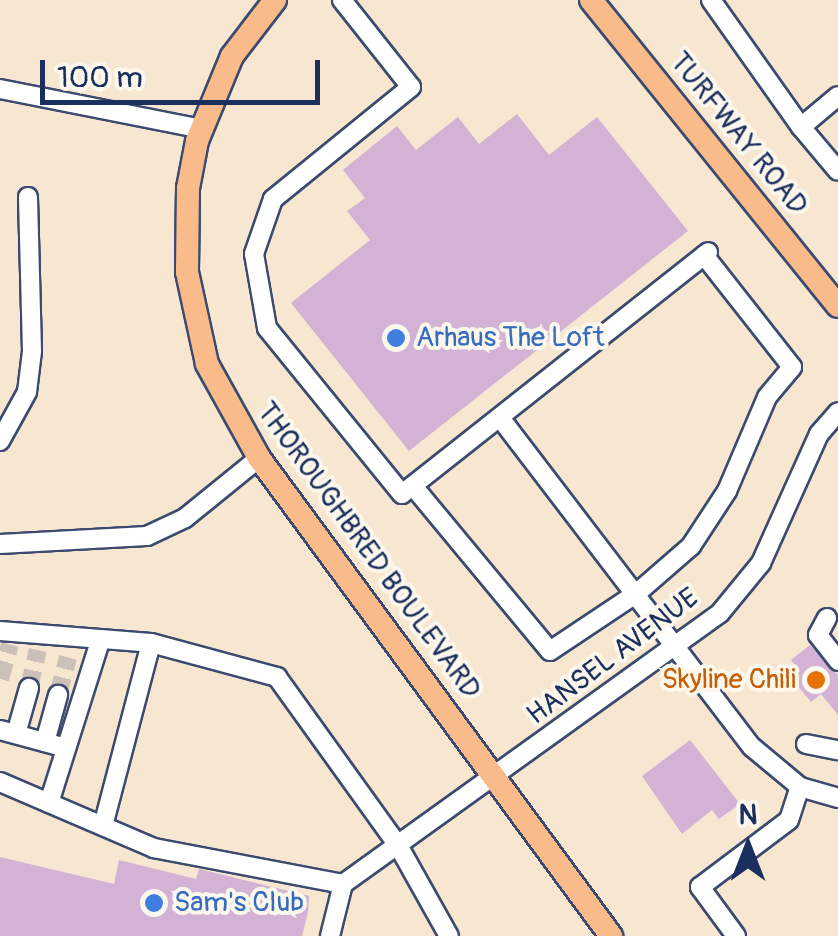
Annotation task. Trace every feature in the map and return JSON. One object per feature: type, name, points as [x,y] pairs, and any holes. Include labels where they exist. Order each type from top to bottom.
[{"type":"main road","name":"THOROUGHBRED BOULEVARD","points":[[275,0],[232,56],[202,129],[185,229],[194,320],[207,364],[259,458],[611,936]]},
{"type":"main road","name":"TURFWAY ROAD","points":[[590,0],[838,306]]},
{"type":"street","points":[[342,0],[411,87],[274,199],[256,234],[256,275],[267,328],[402,494],[706,254],[792,367],[767,397],[727,491],[691,546],[637,593],[550,651],[413,486]]},
{"type":"street","points":[[711,0],[801,128],[835,161]]},
{"type":"street","points":[[0,88],[202,129]]},
{"type":"street","points":[[801,128],[838,96]]},
{"type":"street","points":[[0,441],[27,392],[31,364],[28,196]]},
{"type":"street","name":"HANSEL AVENUE","points":[[343,884],[496,780],[720,612],[761,563],[806,459],[838,412]]},
{"type":"street","points":[[501,419],[677,644],[752,747],[800,787],[838,798]]},
{"type":"street","points":[[0,544],[147,536],[184,518],[259,458]]},
{"type":"street","points":[[827,618],[818,635],[838,660]]},
{"type":"street","points":[[8,636],[40,643],[73,638],[151,643],[277,678],[398,847],[448,936]]},
{"type":"street","points":[[68,657],[73,638]]},
{"type":"street","points":[[49,803],[100,640]]},
{"type":"street","points":[[102,826],[151,643]]},
{"type":"street","points":[[29,688],[8,732],[66,748]]},
{"type":"street","points":[[45,742],[58,696]]},
{"type":"street","points":[[806,744],[838,750]]},
{"type":"street","points":[[0,782],[154,848],[343,884],[330,936]]},
{"type":"street","points":[[736,936],[700,887],[789,820],[800,787]]},
{"type":"building","points":[[517,114],[549,155],[597,117],[688,231],[409,451],[291,303],[370,240],[347,211],[365,198],[343,170],[397,126],[416,150],[458,117],[479,144]]},
{"type":"building","name":"Skyline Chili","points":[[810,645],[838,675],[838,715],[821,694],[811,702],[791,678],[800,671],[791,660]]},
{"type":"building","points":[[690,740],[740,804],[719,819],[712,810],[682,834],[642,776]]},
{"type":"building","name":"Sam's Club","points":[[0,857],[114,884],[119,860],[196,879],[199,869],[309,896],[308,912],[302,936],[0,936]]},
{"type":"tunnel","points":[[0,679],[10,644]]},
{"type":"tunnel","points":[[29,688],[38,650]]},
{"type":"tunnel","points":[[58,695],[68,657]]},
{"type":"place","name":"Arhaus The Loft","points":[[396,338]]},
{"type":"place","name":"Skyline Chili","points":[[816,680]]},
{"type":"place","name":"Sam's Club","points":[[154,903]]}]
